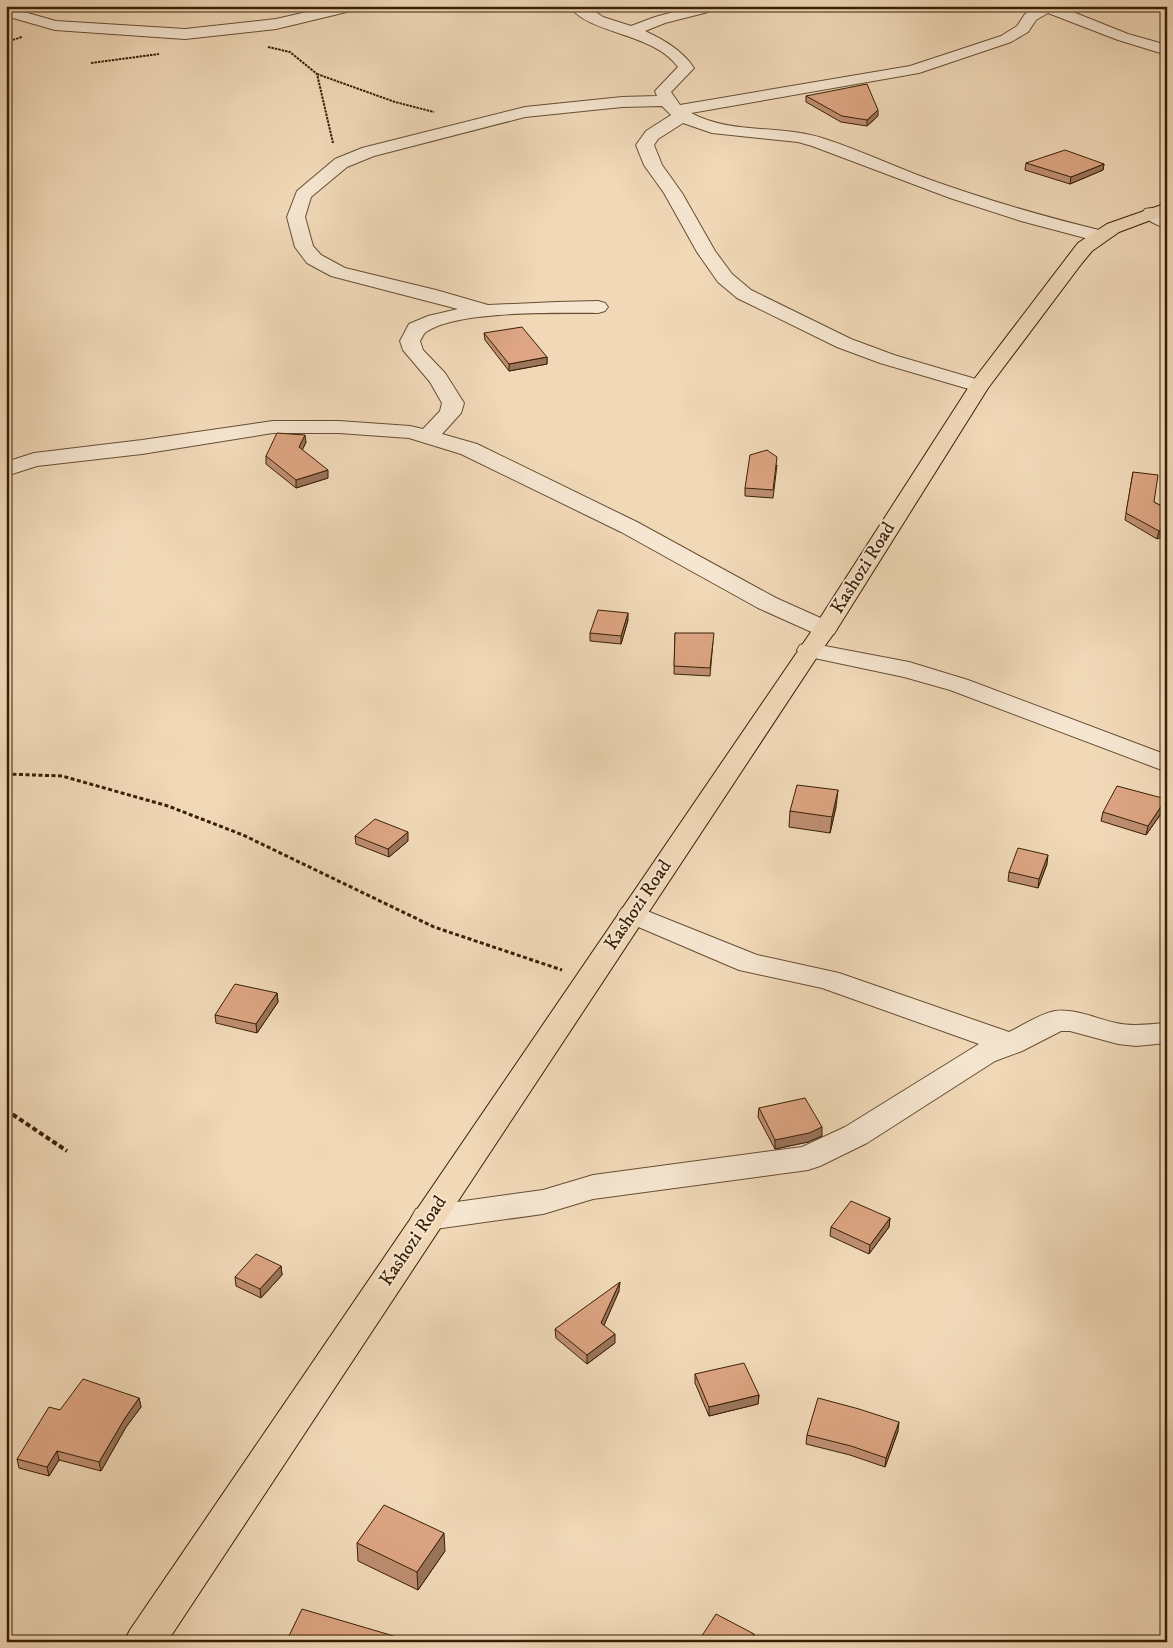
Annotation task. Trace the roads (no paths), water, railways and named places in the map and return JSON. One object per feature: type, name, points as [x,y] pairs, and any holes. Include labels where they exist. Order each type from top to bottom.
[{"type":"main road","name":"Kashozi Road","points":[[144,1642],[817,640],[979,386],[1085,247],[1100,236],[1162,215]]},
{"type":"street","points":[[6,11],[71,28],[185,34],[276,24],[354,6]]},
{"type":"street","points":[[576,6],[598,20],[631,31],[684,62],[686,68],[682,74],[663,92],[675,109],[699,124],[712,128],[798,137],[818,142],[961,198],[1100,236]]},
{"type":"street","points":[[484,310],[429,294],[338,272],[314,259],[304,247],[296,217],[303,195],[341,164],[376,150],[525,112],[622,102],[675,109],[912,70],[1006,39],[1023,29],[1030,17],[1036,12],[1048,7],[1123,37],[1167,50]]},
{"type":"street","points":[[631,31],[660,20],[703,9]]},
{"type":"street","points":[[675,109],[645,145],[653,165],[673,193],[706,252],[725,278],[744,294],[844,344],[887,359],[979,386]]},
{"type":"street","points":[[429,436],[450,413],[453,403],[448,390],[414,351],[410,340],[412,332],[418,326],[453,314],[484,310],[598,307]]},
{"type":"street","points":[[6,469],[34,460],[142,447],[274,427],[388,430],[429,436],[469,449],[629,526],[767,603],[817,640],[959,685],[1167,764]]},
{"type":"street","points":[[6,449],[34,460]]},
{"type":"street","points":[[632,914],[749,964],[828,980],[1011,1044]]},
{"type":"street","points":[[428,1218],[543,1202],[593,1188],[808,1158],[856,1136],[984,1054],[1011,1044],[1056,1021],[1070,1021],[1118,1034],[1136,1036],[1167,1033]]}]
